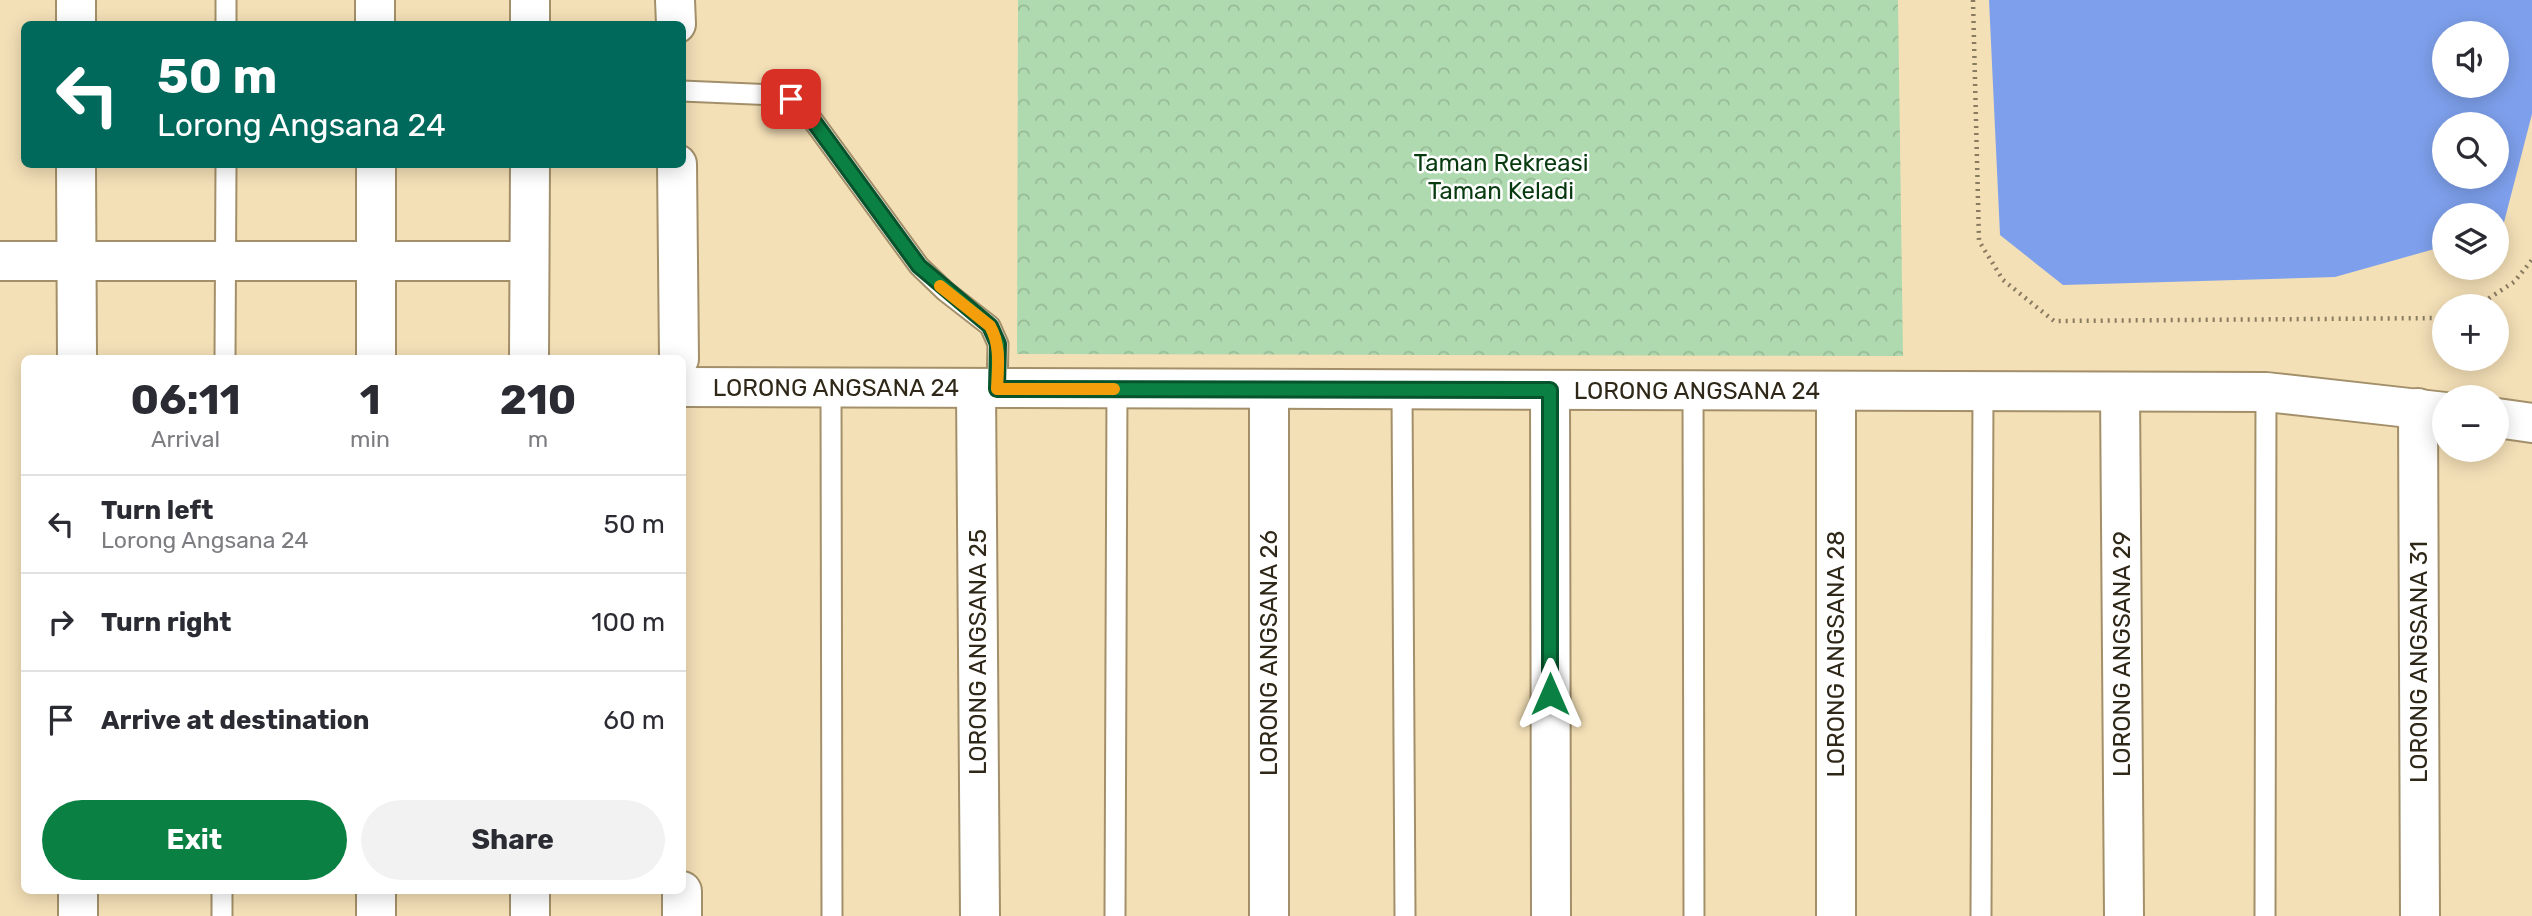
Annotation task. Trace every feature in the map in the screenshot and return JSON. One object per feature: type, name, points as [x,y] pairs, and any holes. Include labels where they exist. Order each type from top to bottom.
[{"type":"street","points":[[76,0],[76,21]]},
{"type":"street","points":[[375,0],[375,21]]},
{"type":"street","points":[[530,0],[530,21]]},
{"type":"street","points":[[676,0],[676,21]]},
{"type":"street","points":[[76,168],[77,355]]},
{"type":"street","points":[[376,168],[376,355]]},
{"type":"street","points":[[529,355],[530,168]]},
{"type":"street","points":[[677,168],[679,355]]},
{"type":"street","points":[[0,261],[529,261]]},
{"type":"street","name":"LORONG ANGSANA 24","points":[[686,387],[2266,392],[2431,410]]},
{"type":"street","name":"LORONG ANGSANA 25","points":[[980,916],[987,389]]},
{"type":"street","name":"LORONG ANGSANA 26","points":[[1269,389],[1269,916]]},
{"type":"street","points":[[1550,390],[1551,916]]},
{"type":"street","name":"LORONG ANGSANA 28","points":[[1836,391],[1836,916]]},
{"type":"street","name":"LORONG ANGSANA 29","points":[[2120,392],[2124,916]]},
{"type":"street","name":"LORONG ANGSANA 31","points":[[2420,916],[2431,410]]},
{"type":"street","points":[[2509,420],[2532,423]]},
{"type":"street","points":[[78,894],[78,916]]},
{"type":"street","points":[[376,894],[376,916]]},
{"type":"street","points":[[530,894],[530,916]]},
{"type":"street","points":[[682,894],[682,916]]},
{"type":"lane","points":[[226,0],[226,21]]},
{"type":"lane","points":[[686,92],[774,95],[791,99],[806,111],[919,266],[990,326],[998,344],[987,389]]},
{"type":"lane","points":[[225,355],[226,168]]},
{"type":"lane","points":[[831,388],[832,916]]},
{"type":"lane","points":[[1115,916],[1117,389]]},
{"type":"lane","points":[[1402,390],[1405,916]]},
{"type":"lane","points":[[1693,390],[1694,916]]},
{"type":"lane","points":[[1982,916],[1983,391]]},
{"type":"lane","points":[[2265,916],[2266,392]]},
{"type":"lane","points":[[222,894],[222,916]]},
{"type":"path","points":[[1973,0],[1979,241],[2003,280],[2054,321],[2432,318]]},
{"type":"path","points":[[2496,294],[2514,282],[2532,260]]},
{"type":"green space","name":"Taman Rekreasi Taman Keladi","points":[[1018,0],[1898,0],[1903,356],[1017,354]]},
{"type":"water","points":[[1989,0],[2532,0],[2532,114],[2509,203],[2432,203],[2432,250],[2335,277],[2063,285],[2000,235]]},
{"type":"slow traffic","points":[[940,286],[990,326],[995,335],[998,344],[997,389],[1114,389]]},
{"type":"route","points":[[791,99],[806,111],[919,266],[990,326],[998,344],[997,389],[1550,390],[1550,694]]}]
